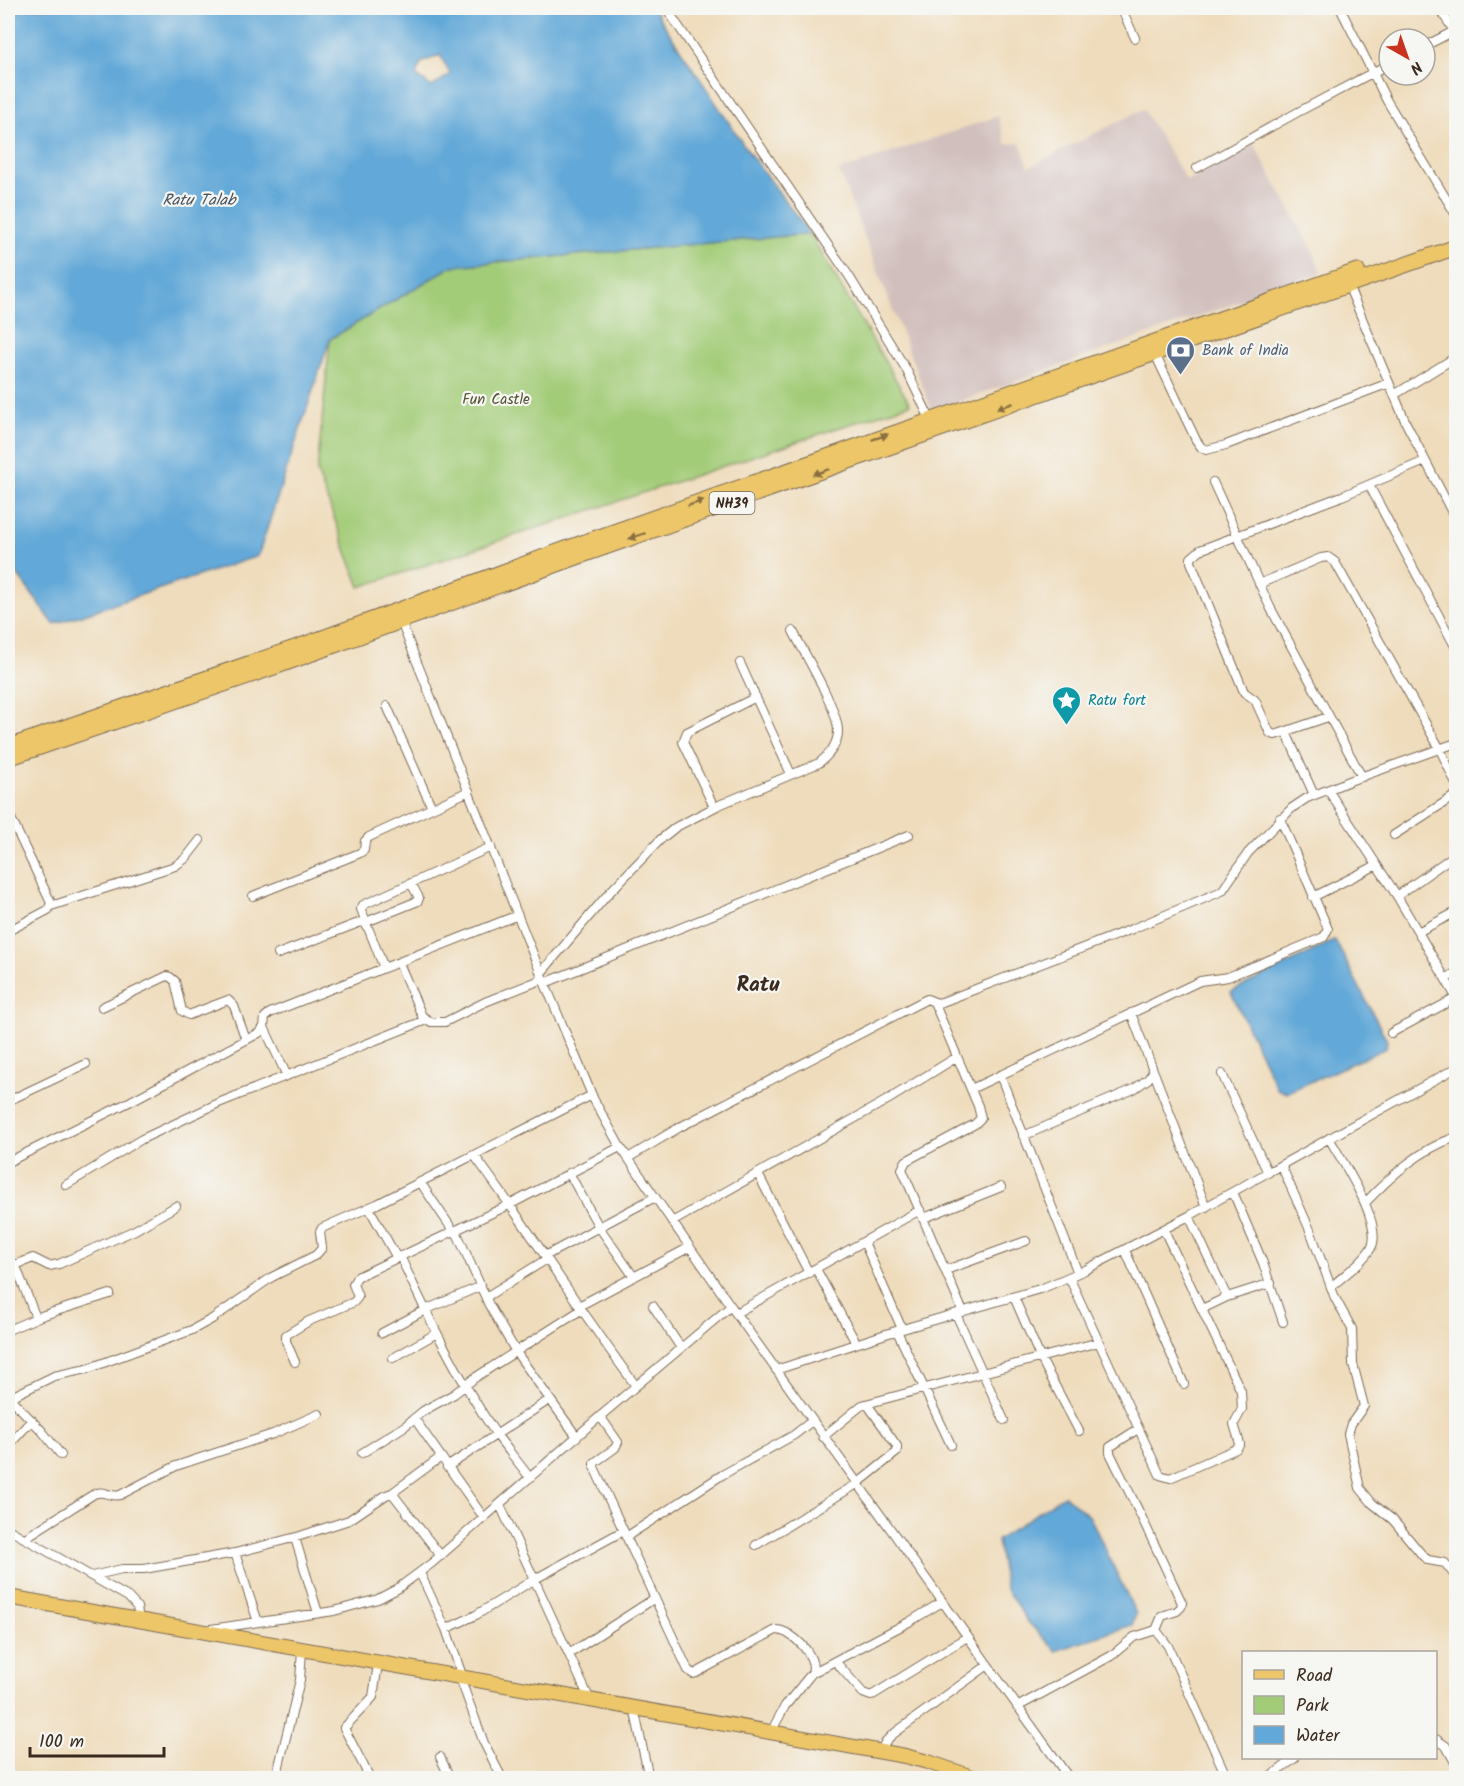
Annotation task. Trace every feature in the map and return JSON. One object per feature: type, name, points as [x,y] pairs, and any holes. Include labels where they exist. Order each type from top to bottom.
[{"type":"highway","name":"NH39","points":[[8,747],[306,644],[930,419],[1456,237]]},
{"type":"highway","name":"NH39","points":[[8,758],[401,622],[588,553],[1456,247]]},
{"type":"main road","points":[[8,1597],[205,1630],[378,1664],[880,1752],[928,1762],[975,1779]]},
{"type":"street","points":[[666,8],[849,276],[906,369],[930,419]]},
{"type":"street","points":[[1121,8],[1135,38]]},
{"type":"street","points":[[1340,8],[1402,127],[1456,215]]},
{"type":"street","points":[[1437,40],[1456,31],[1439,8]]},
{"type":"street","points":[[1197,168],[1377,70]]},
{"type":"street","points":[[1348,285],[1394,395],[1456,520]]},
{"type":"street","points":[[1155,354],[1196,440],[1206,450],[1227,445],[1389,383]]},
{"type":"street","points":[[1394,395],[1456,357]]},
{"type":"street","points":[[1328,717],[1286,732],[1275,735],[1270,733],[1255,700],[1244,692],[1191,558],[1200,550],[1425,461]]},
{"type":"street","points":[[1213,482],[1259,584],[1362,777]]},
{"type":"street","points":[[1369,485],[1456,648]]},
{"type":"street","points":[[1259,584],[1321,558],[1331,558],[1341,570],[1440,749],[1456,784]]},
{"type":"street","points":[[401,622],[543,978],[592,1095],[620,1147],[733,1310],[1069,1779]]},
{"type":"street","points":[[543,978],[608,894],[675,827],[714,807],[819,762],[829,755],[835,745],[838,730],[829,701],[793,631]]},
{"type":"street","points":[[740,663],[791,774]]},
{"type":"street","points":[[714,807],[682,742],[683,738],[687,732],[756,697]]},
{"type":"street","points":[[387,706],[432,808]]},
{"type":"street","points":[[1286,732],[1314,795]]},
{"type":"street","points":[[628,1158],[680,1127],[922,1001],[930,999],[934,1002],[942,1002],[1222,891],[1248,853],[1292,808],[1314,795],[1456,742]]},
{"type":"street","points":[[1328,790],[1397,896],[1456,997],[1391,1033]]},
{"type":"street","points":[[253,896],[360,853],[364,850],[365,841],[369,837],[469,791]]},
{"type":"street","points":[[1395,835],[1456,795]]},
{"type":"street","points":[[8,812],[51,906]]},
{"type":"street","points":[[970,1089],[1200,981],[1228,977],[1324,937],[1328,929],[1280,818]]},
{"type":"street","points":[[399,963],[422,1016],[431,1022],[444,1022],[543,978],[909,835]]},
{"type":"street","points":[[8,932],[42,914],[51,906],[175,866],[186,858],[200,840]]},
{"type":"street","points":[[384,968],[361,909],[363,905],[491,847]]},
{"type":"street","points":[[1397,896],[1456,854]]},
{"type":"street","points":[[1313,897],[1377,865]]},
{"type":"street","points":[[278,954],[357,923],[366,923],[418,901],[419,898],[411,882]]},
{"type":"street","points":[[1418,932],[1456,912]]},
{"type":"street","points":[[287,1076],[264,1027],[264,1019],[270,1013],[518,915]]},
{"type":"street","points":[[1446,979],[1456,972]]},
{"type":"street","points":[[102,1007],[166,976],[175,981],[180,1009],[185,1014],[192,1014],[224,1000],[231,1002],[238,1013],[246,1040]]},
{"type":"street","points":[[934,1002],[981,1115],[979,1121],[918,1154],[902,1166],[946,1270],[982,1372],[1004,1420]]},
{"type":"street","points":[[1131,1013],[1206,1207]]},
{"type":"street","points":[[66,1185],[142,1139],[221,1102],[426,1020]]},
{"type":"street","points":[[8,1162],[131,1101],[259,1033],[264,1027]]},
{"type":"street","points":[[672,1222],[889,1099],[957,1057]]},
{"type":"street","points":[[8,1101],[86,1064]]},
{"type":"street","points":[[776,1370],[856,1343],[1043,1288],[1069,1277],[1164,1230],[1456,1068]]},
{"type":"street","points":[[1023,1136],[1134,1089],[1148,1079],[1153,1072]]},
{"type":"street","points":[[1222,1074],[1268,1173]]},
{"type":"street","points":[[1000,1075],[1078,1273]]},
{"type":"street","points":[[61,1455],[32,1420],[8,1396],[54,1376],[87,1369],[192,1330],[212,1319],[272,1277],[316,1255],[322,1248],[320,1232],[322,1228],[369,1208],[592,1095]]},
{"type":"street","points":[[1365,1203],[1409,1162],[1441,1142],[1456,1137]]},
{"type":"street","points":[[1329,1138],[1365,1203],[1374,1230],[1372,1246],[1364,1257],[1331,1287]]},
{"type":"street","points":[[296,1362],[286,1341],[286,1335],[354,1302],[358,1297],[353,1284],[355,1280],[398,1257],[511,1204],[620,1147]]},
{"type":"street","points":[[474,1155],[511,1204],[580,1308],[636,1386]]},
{"type":"street","points":[[1281,1165],[1310,1230],[1331,1287],[1352,1329],[1353,1365],[1364,1402],[1363,1409],[1351,1424],[1348,1434],[1360,1488],[1372,1503],[1393,1520],[1423,1556],[1428,1560],[1445,1563],[1456,1577]]},
{"type":"street","points":[[569,1173],[599,1227],[634,1277]]},
{"type":"street","points":[[758,1174],[856,1343]]},
{"type":"street","points":[[420,1182],[455,1232],[486,1297],[516,1352],[577,1437]]},
{"type":"street","points":[[205,1630],[318,1613],[378,1599],[397,1590],[441,1556],[681,1348],[733,1310],[922,1214],[1001,1187]]},
{"type":"street","points":[[1233,1192],[1271,1283],[1283,1322]]},
{"type":"street","points":[[486,1297],[546,1258],[655,1197]]},
{"type":"street","points":[[36,1318],[11,1266],[33,1258],[53,1266],[135,1230],[176,1206]]},
{"type":"street","points":[[369,1208],[398,1257],[466,1385],[497,1434],[530,1478]]},
{"type":"street","points":[[1189,1216],[1227,1297]]},
{"type":"street","points":[[1069,1277],[1157,1472],[1166,1478],[1236,1449],[1240,1445],[1234,1424],[1242,1409],[1241,1391],[1164,1230]]},
{"type":"street","points":[[946,1270],[1026,1241]]},
{"type":"street","points":[[864,1242],[899,1330],[951,1445]]},
{"type":"street","points":[[362,1453],[580,1308],[690,1247]]},
{"type":"street","points":[[1125,1250],[1184,1384]]},
{"type":"street","points":[[1202,1309],[1227,1297],[1271,1283]]},
{"type":"street","points":[[382,1333],[425,1310],[481,1286]]},
{"type":"street","points":[[8,1330],[36,1318],[110,1294]]},
{"type":"street","points":[[1014,1297],[1040,1357],[1079,1431]]},
{"type":"street","points":[[653,1306],[681,1348]]},
{"type":"street","points":[[393,1358],[437,1333]]},
{"type":"street","points":[[824,1437],[854,1410],[867,1404],[1098,1342]]},
{"type":"street","points":[[447,1467],[549,1400]]},
{"type":"street","points":[[756,1545],[857,1484],[898,1450],[867,1404]]},
{"type":"street","points":[[25,1538],[94,1494],[102,1491],[113,1496],[120,1495],[176,1466],[273,1434],[319,1414]]},
{"type":"street","points":[[600,1416],[618,1442],[615,1448],[594,1462],[594,1467],[688,1670],[693,1674],[776,1630],[789,1633],[809,1653],[815,1666],[785,1706],[771,1732]]},
{"type":"street","points":[[414,1418],[484,1518]]},
{"type":"street","points":[[8,1446],[32,1420]]},
{"type":"street","points":[[446,1629],[535,1579],[625,1534],[722,1475],[794,1435],[812,1421]]},
{"type":"street","points":[[1017,1707],[1111,1656],[1134,1637],[1156,1630],[1162,1616],[1177,1611],[1181,1607],[1182,1603],[1109,1450],[1114,1443],[1138,1430]]},
{"type":"street","points":[[92,1576],[235,1553],[295,1538],[349,1520],[392,1493],[441,1457]]},
{"type":"street","points":[[392,1493],[441,1556]]},
{"type":"street","points":[[500,1504],[590,1700]]},
{"type":"street","points":[[8,1529],[133,1602],[139,1613],[139,1620]]},
{"type":"street","points":[[295,1538],[318,1613]]},
{"type":"street","points":[[235,1553],[258,1622]]},
{"type":"street","points":[[420,1573],[446,1629],[484,1743],[502,1779]]},
{"type":"street","points":[[569,1654],[655,1598]]},
{"type":"street","points":[[812,1672],[909,1622],[942,1602]]},
{"type":"street","points":[[1156,1630],[1168,1646],[1227,1779]]},
{"type":"street","points":[[835,1661],[863,1693],[871,1696],[967,1637]]},
{"type":"street","points":[[276,1779],[300,1680],[302,1650]]},
{"type":"street","points":[[370,1779],[344,1728],[373,1697],[378,1664]]},
{"type":"street","points":[[880,1752],[892,1735],[987,1665]]},
{"type":"street","points":[[634,1708],[649,1779]]},
{"type":"street","points":[[1437,1740],[1446,1746],[1456,1764]]},
{"type":"street","points":[[440,1757],[450,1779]]},
{"type":"street","points":[[1269,1779],[1294,1759]]},
{"type":"shaded area","points":[[1143,109],[1187,181],[1254,144],[1314,253],[1321,273],[932,411],[839,171],[998,116],[1006,144],[1020,143],[1029,167]]},
{"type":"green space","name":"Fun Castle","points":[[810,234],[910,404],[360,587],[317,472],[330,339],[452,266]]},
{"type":"water","name":"Ratu Talab","points":[[20,8],[653,8],[747,150],[810,234],[452,266],[330,339],[258,556],[54,624],[8,562],[8,27]],"holes":[[[440,55],[450,74],[432,87],[416,75],[421,63]]]},
{"type":"water","points":[[1335,940],[1387,1041],[1386,1048],[1286,1093],[1277,1089],[1231,992]]},
{"type":"water","points":[[1064,1495],[1090,1517],[1136,1614],[1132,1625],[1056,1651],[1028,1622],[1005,1588],[997,1540]]},
{"type":"place","name":"Bank of India","points":[[1181,376]]},
{"type":"place","name":"Ratu fort","points":[[1067,726]]},
{"type":"district","name":"Ratu","points":[[758,984]]}]
